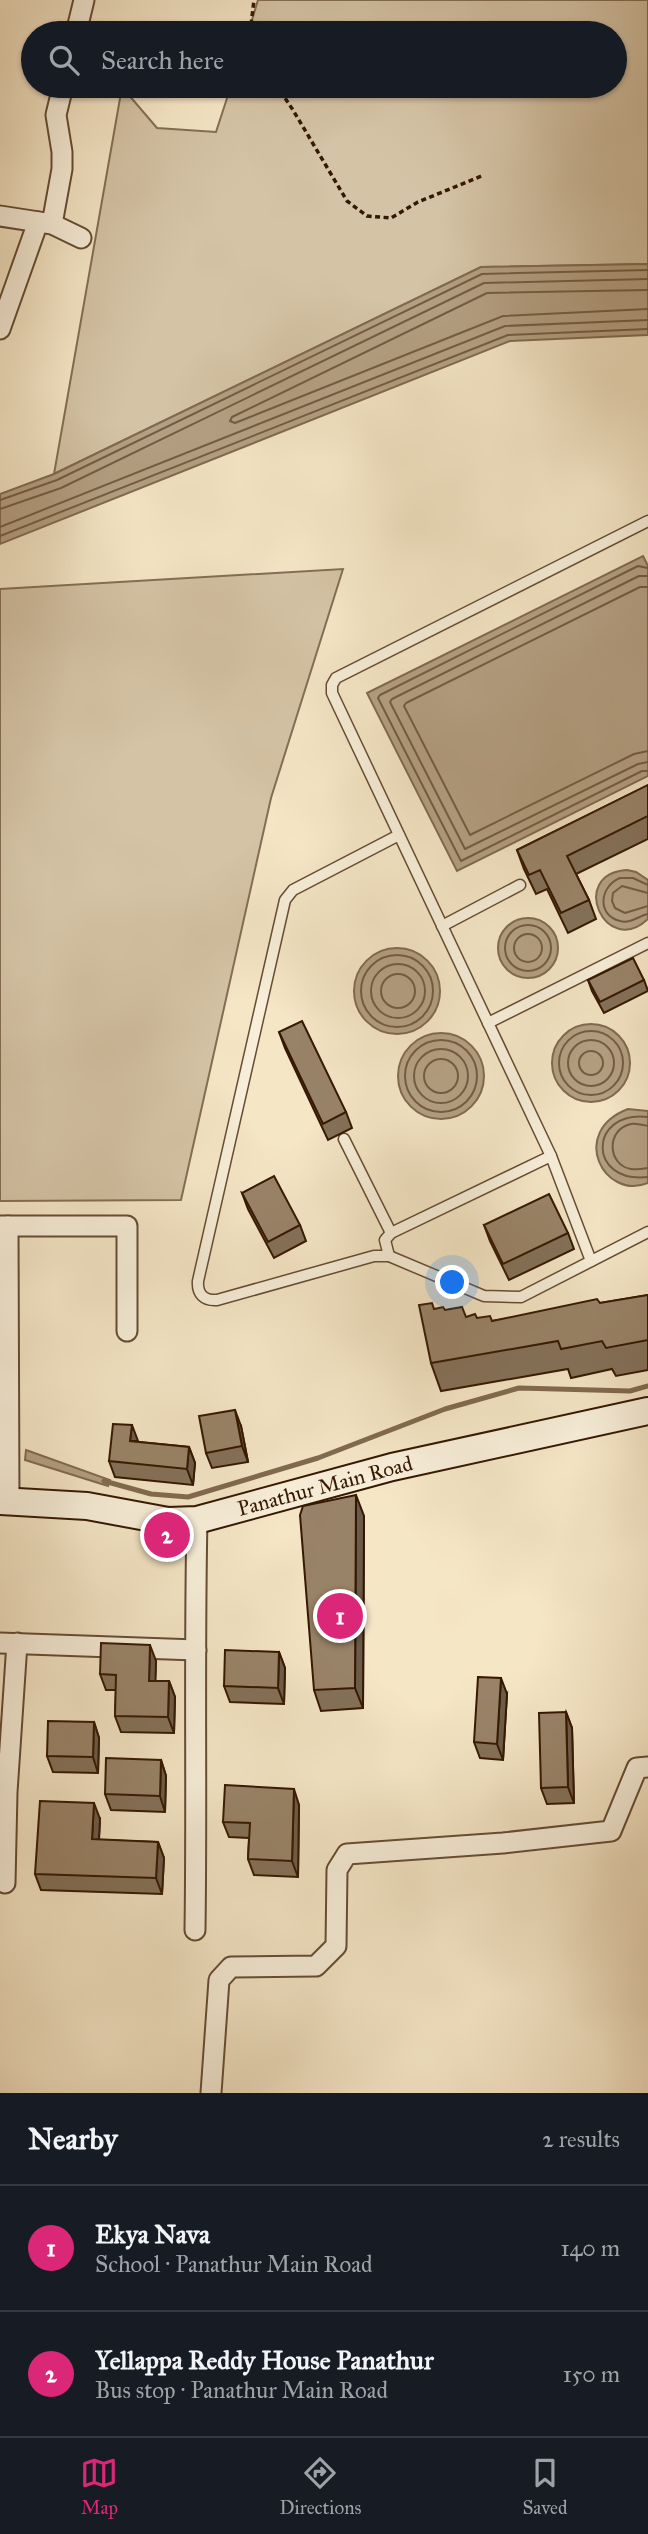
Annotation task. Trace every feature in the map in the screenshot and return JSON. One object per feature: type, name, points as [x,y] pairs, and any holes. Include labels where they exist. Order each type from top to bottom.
[{"type":"street","points":[[79,21],[84,0]]},
{"type":"street","points":[[0,329],[45,223],[62,169],[56,115],[60,98]]},
{"type":"street","points":[[0,216],[45,223],[81,238]]},
{"type":"street","points":[[4,1501],[9,1449],[4,1226],[127,1226],[127,1331]]},
{"type":"street","name":"Panathur Main Road","points":[[4,1501],[87,1506],[167,1521],[197,1520],[392,1467],[648,1411]]},
{"type":"street","points":[[195,1930],[197,1520]]},
{"type":"street","points":[[5,1883],[9,1643],[196,1650]]},
{"type":"street","points":[[211,2093],[219,1980],[231,1967],[316,1966],[336,1946],[337,1870],[347,1854],[503,1843],[611,1831],[637,1768],[648,1767]]},
{"type":"lane","points":[[592,1261],[551,1156],[332,693],[332,685],[336,678],[648,521]]},
{"type":"lane","points":[[399,835],[293,890],[285,900],[197,1286],[201,1295],[206,1299],[217,1300],[352,1261],[388,1256],[484,1296],[521,1297],[648,1232]]},
{"type":"lane","points":[[442,926],[520,885]]},
{"type":"lane","points":[[488,1023],[648,943]]},
{"type":"lane","points":[[344,1139],[391,1233]]},
{"type":"lane","points":[[388,1256],[386,1240],[391,1233],[551,1156]]},
{"type":"path","points":[[251,21],[254,0]]},
{"type":"path","points":[[285,98],[346,201],[368,216],[391,218],[418,202],[484,175]]},
{"type":"shaded area","points":[[258,0],[648,0],[648,264],[481,267],[54,474],[120,98],[131,98],[157,128],[216,132],[227,98],[627,98],[627,21],[252,21]]},
{"type":"shaded area","points":[[343,569],[271,798],[181,1200],[0,1201],[0,589]]},
{"type":"water","points":[[648,264],[648,335],[510,341],[0,544],[0,494],[54,474],[481,267]]},
{"type":"water","points":[[643,556],[648,566],[648,776],[457,871],[367,693]]},
{"type":"water","points":[[627,870],[648,880],[648,919],[633,929],[619,929],[607,922],[599,911],[596,898],[599,885],[609,875]]},
{"type":"water","points":[[528,918],[549,927],[558,948],[549,969],[528,978],[507,969],[498,948],[507,927]]},
{"type":"water","points":[[397,948],[421,955],[433,967],[440,991],[433,1015],[421,1027],[397,1034],[373,1027],[361,1015],[354,991],[361,967],[373,955]]},
{"type":"water","points":[[591,1024],[606,1027],[618,1036],[627,1048],[630,1063],[627,1078],[618,1090],[606,1099],[591,1102],[576,1099],[564,1090],[555,1078],[552,1063],[555,1048],[564,1036],[576,1027]]},
{"type":"water","points":[[441,1033],[465,1040],[477,1052],[484,1076],[477,1100],[465,1112],[441,1119],[417,1112],[405,1100],[398,1076],[405,1052],[417,1040]]},
{"type":"water","points":[[628,1109],[648,1111],[648,1183],[632,1186],[618,1182],[607,1174],[599,1161],[596,1147],[600,1133],[610,1120]]},
{"type":"water","points":[[26,1450],[110,1480],[108,1486],[25,1460]]},
{"type":"building","points":[[648,785],[648,816],[567,856],[589,900],[561,913],[540,870],[529,875],[517,850]]},
{"type":"building","points":[[633,958],[644,980],[600,1002],[588,980]]},
{"type":"building","points":[[302,1021],[346,1112],[323,1124],[279,1032]]},
{"type":"building","points":[[274,1176],[300,1225],[268,1242],[242,1193]]},
{"type":"building","points":[[549,1194],[568,1233],[503,1264],[484,1225]]},
{"type":"building","points":[[648,1295],[648,1340],[606,1348],[602,1341],[561,1349],[558,1341],[431,1363],[419,1305],[432,1303],[434,1309],[443,1307],[445,1310],[462,1307],[466,1317],[475,1314],[477,1318],[490,1316],[492,1321],[597,1299],[600,1303]]},
{"type":"building","points":[[235,1410],[242,1446],[206,1453],[199,1416]]},
{"type":"building","points":[[113,1424],[132,1425],[130,1441],[189,1447],[187,1469],[109,1461]]},
{"type":"building","points":[[356,1495],[355,1688],[314,1690],[300,1515],[303,1506]]},
{"type":"building","points":[[101,1643],[150,1645],[149,1681],[169,1681],[168,1717],[115,1716],[116,1675],[100,1674]]},
{"type":"building","points":[[225,1650],[279,1652],[278,1688],[224,1686]]},
{"type":"building","points":[[478,1677],[501,1678],[497,1744],[474,1742]]},
{"type":"building","points":[[566,1712],[568,1787],[541,1788],[539,1713]]},
{"type":"building","points":[[48,1721],[94,1722],[93,1757],[47,1756]]},
{"type":"building","points":[[106,1758],[161,1760],[160,1796],[105,1794]]},
{"type":"building","points":[[225,1785],[294,1789],[292,1861],[248,1859],[250,1823],[223,1822]]},
{"type":"building","points":[[40,1801],[94,1803],[92,1839],[158,1842],[156,1878],[35,1874]]},
{"type":"waterway","points":[[104,1481],[151,1494],[188,1497],[318,1458],[445,1409],[519,1388],[630,1391],[648,1386]]},
{"type":"place","name":"Yellappa Reddy House Panathur","points":[[167,1535]]},
{"type":"place","name":"Ekya Nava","points":[[340,1616]]}]
